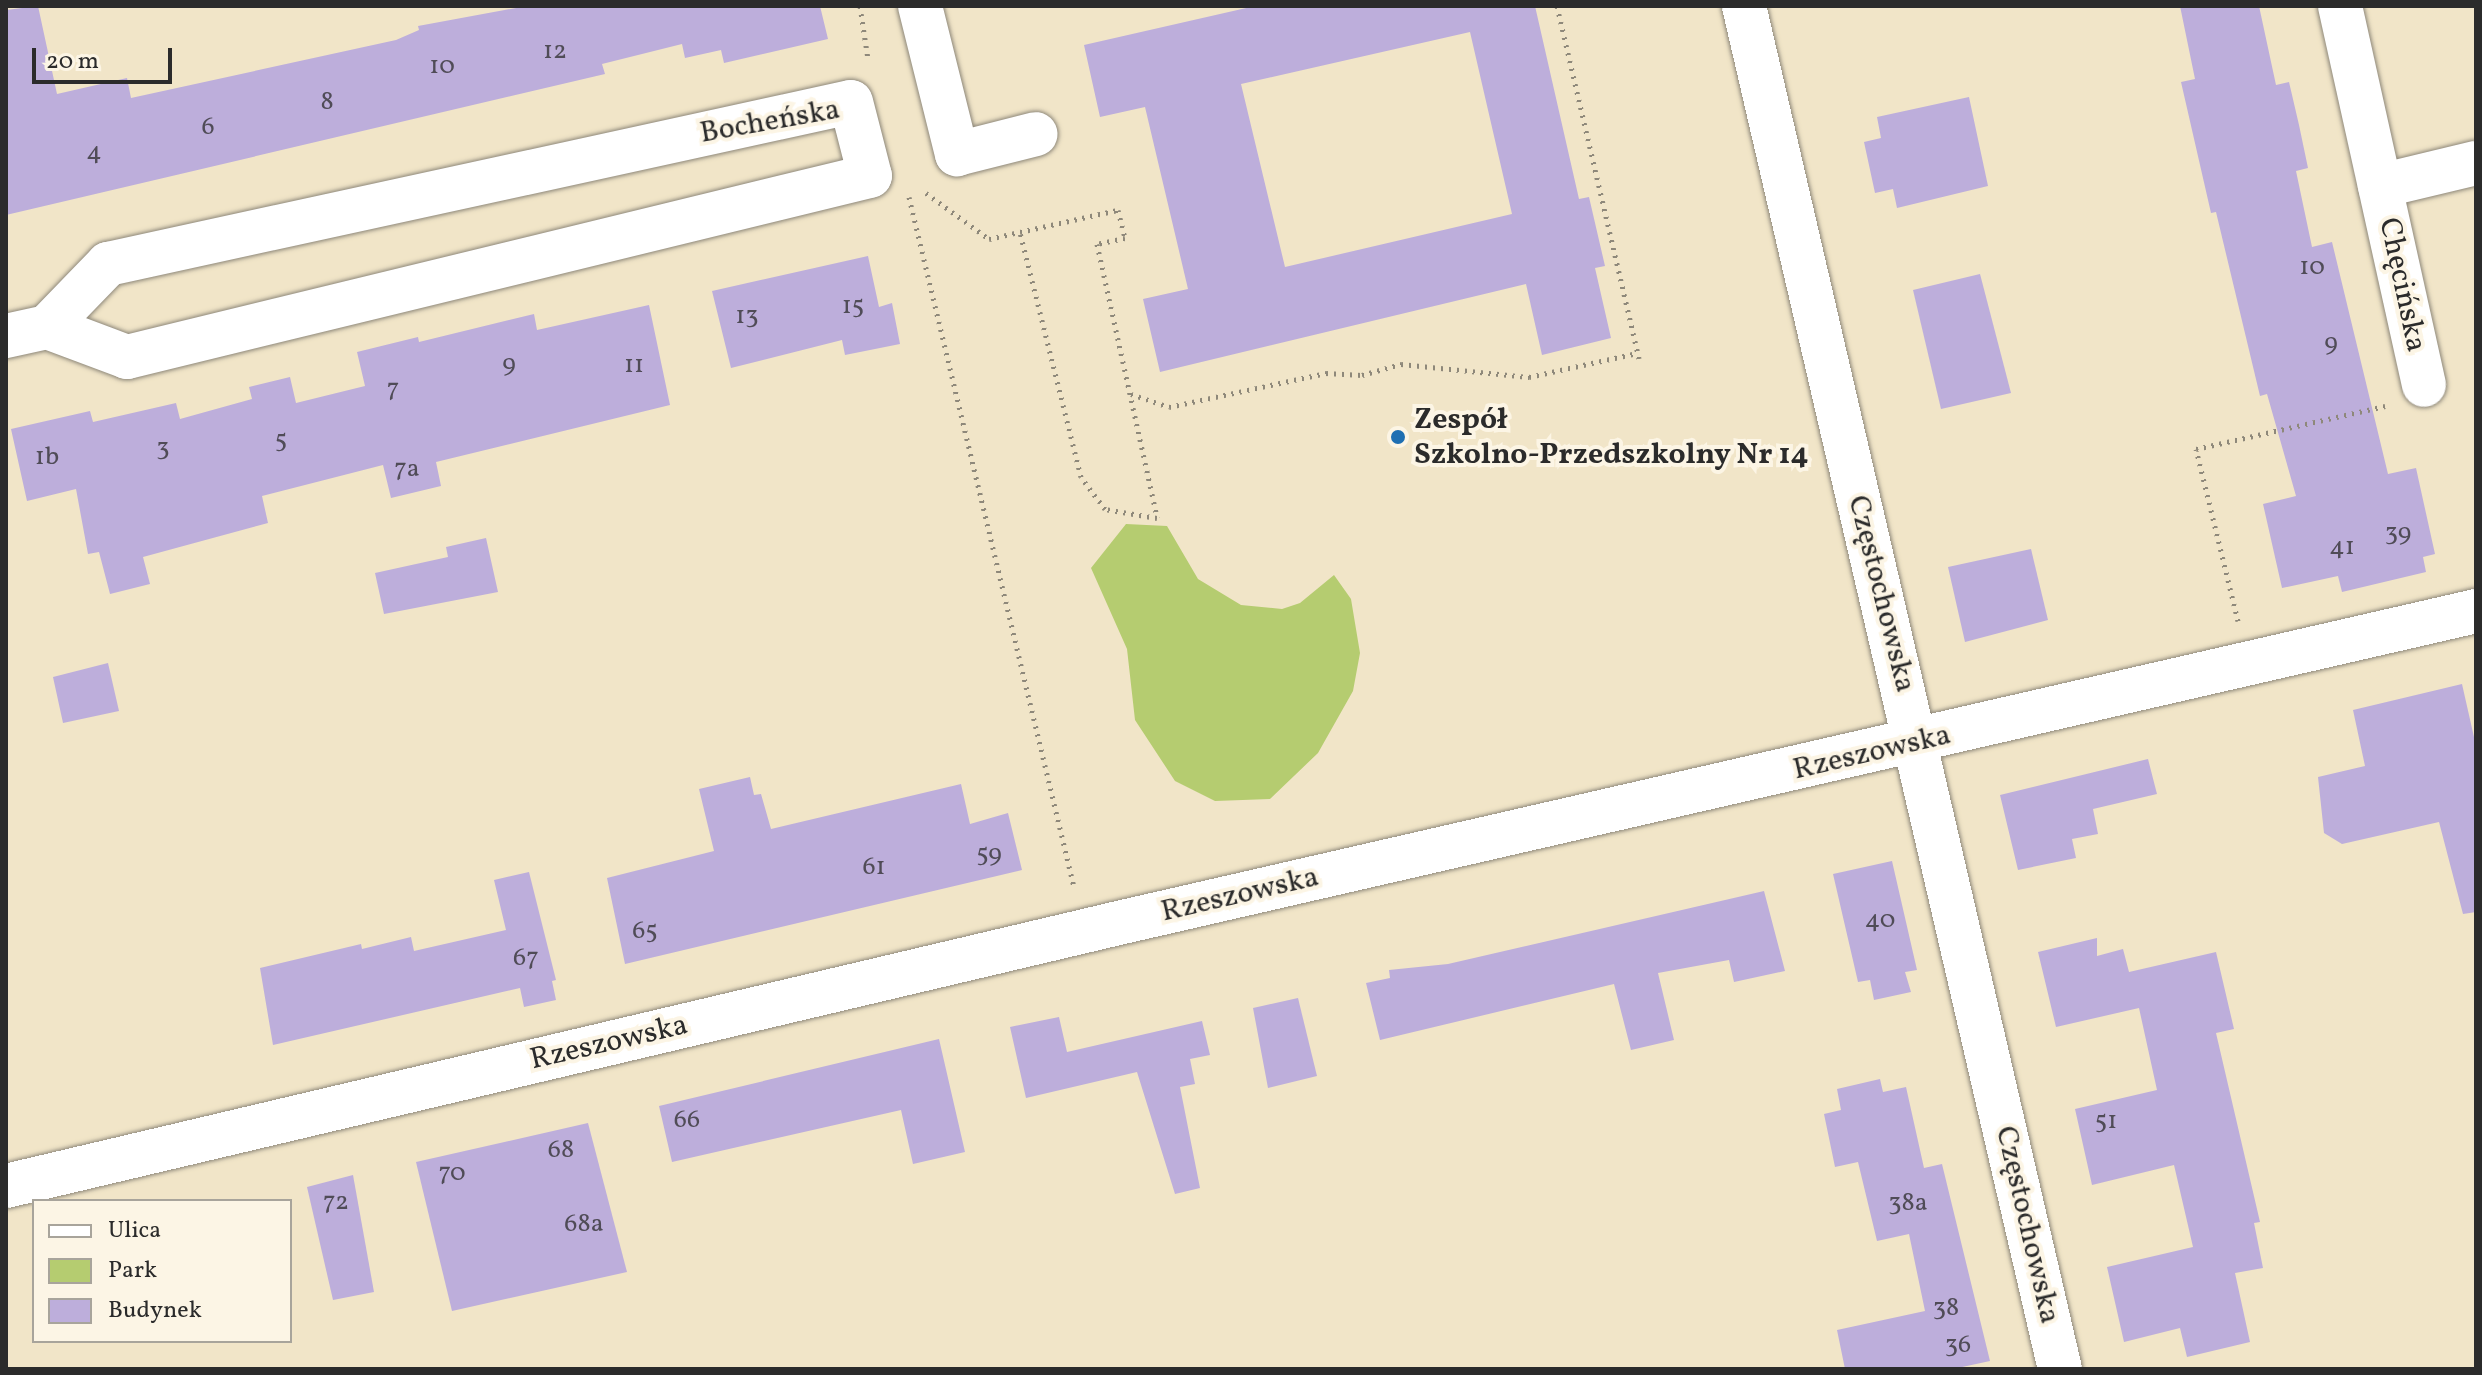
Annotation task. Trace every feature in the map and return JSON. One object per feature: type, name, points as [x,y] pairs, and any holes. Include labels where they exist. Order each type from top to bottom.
[{"type":"street","points":[[920,6],[957,154],[1036,134]]},
{"type":"street","name":"Częstochowska","points":[[1744,6],[2060,1369]]},
{"type":"street","name":"Chęcińska","points":[[2340,6],[2424,385]]},
{"type":"street","name":"Bocheńska","points":[[851,102],[870,176],[127,357],[26,331],[108,264],[851,102]]},
{"type":"street","name":"Chęcińska","points":[[2380,186],[2476,163]]},
{"type":"street","name":"Rzeszowska","points":[[6,1186],[1099,927],[1916,743],[2476,611]]},
{"type":"path","points":[[1130,394],[1169,407],[1326,373],[1362,375],[1401,364],[1529,377],[1638,356],[1557,6]]},
{"type":"path","points":[[870,176],[911,198],[926,193],[989,239],[1020,232],[1118,210],[1125,238],[1097,244],[1157,518],[1105,509],[1081,477],[1020,232]]},
{"type":"path","points":[[911,198],[1075,892]]},
{"type":"path","points":[[2241,631],[2196,449],[2401,402],[2424,385]]},
{"type":"green space","points":[[1126,524],[1167,526],[1198,579],[1241,605],[1282,609],[1300,603],[1334,575],[1351,599],[1360,653],[1353,691],[1318,753],[1270,799],[1215,801],[1175,781],[1135,720],[1127,649],[1091,568]]},
{"type":"building","points":[[38,6],[57,94],[127,78],[131,98],[396,40],[419,30],[418,26],[527,6],[820,6],[828,39],[724,63],[721,50],[685,58],[682,44],[602,64],[605,74],[6,215],[6,10]]},
{"type":"building","points":[[1255,6],[1535,6],[1579,199],[1589,197],[1605,266],[1595,268],[1611,338],[1542,355],[1526,284],[1160,372],[1143,299],[1188,289],[1145,107],[1100,117],[1084,45]],"holes":[[[1470,32],[1512,214],[1285,267],[1241,84]]]},
{"type":"building","points":[[2180,6],[2259,6],[2276,85],[2289,82],[2299,125],[2308,168],[2296,171],[2312,247],[2332,242],[2388,474],[2416,468],[2435,554],[2423,557],[2426,572],[2342,592],[2338,576],[2282,588],[2263,504],[2296,496],[2267,394],[2260,396],[2216,212],[2211,213],[2181,82],[2195,79]]},
{"type":"building","points":[[1969,97],[1988,186],[1897,208],[1893,189],[1875,193],[1864,142],[1881,138],[1877,117]]},
{"type":"building","points":[[868,256],[879,307],[892,303],[900,344],[845,355],[842,340],[731,368],[712,291]]},
{"type":"building","points":[[1980,274],[2011,393],[1941,409],[1913,290]]},
{"type":"building","points":[[649,305],[670,405],[436,462],[441,486],[391,498],[383,465],[262,496],[268,523],[143,557],[150,584],[110,594],[99,552],[88,554],[76,489],[27,501],[11,429],[90,411],[93,422],[176,403],[180,419],[252,399],[249,387],[290,377],[296,403],[365,386],[357,352],[418,337],[419,342],[534,314],[537,330]]},
{"type":"building","points":[[486,538],[498,592],[384,614],[375,573],[448,557],[446,547]]},
{"type":"building","points":[[2031,549],[2048,620],[1965,642],[1948,567]]},
{"type":"building","points":[[108,663],[119,711],[63,723],[53,677]]},
{"type":"building","points":[[2462,684],[2476,746],[2476,912],[2463,914],[2439,822],[2342,844],[2324,833],[2318,777],[2365,766],[2353,710]]},
{"type":"building","points":[[2148,759],[2157,794],[2093,809],[2098,834],[2072,839],[2076,858],[2018,870],[2000,795]]},
{"type":"building","points":[[750,777],[754,795],[761,794],[771,829],[961,784],[970,824],[1008,813],[1022,870],[625,964],[607,878],[714,851],[699,789]]},
{"type":"building","points":[[1892,861],[1917,970],[1905,972],[1911,992],[1874,1000],[1870,980],[1858,982],[1833,874]]},
{"type":"building","points":[[529,872],[556,980],[552,981],[556,1000],[524,1007],[520,988],[273,1045],[260,968],[361,944],[362,949],[411,937],[414,951],[506,930],[494,880]]},
{"type":"building","points":[[1764,891],[1785,971],[1734,982],[1729,960],[1658,973],[1674,1040],[1631,1050],[1614,984],[1380,1040],[1366,983],[1390,978],[1389,970],[1448,964]]},
{"type":"building","points":[[2097,938],[2097,956],[2123,949],[2129,972],[2216,952],[2234,1029],[2216,1033],[2260,1222],[2254,1223],[2263,1268],[2235,1273],[2250,1342],[2187,1357],[2180,1328],[2124,1342],[2107,1267],[2193,1247],[2174,1165],[2092,1185],[2075,1109],[2157,1090],[2139,1008],[2056,1027],[2038,952]]},
{"type":"building","points":[[1298,998],[1317,1076],[1268,1088],[1253,1008]]},
{"type":"building","points":[[1059,1017],[1067,1052],[1202,1021],[1210,1055],[1190,1059],[1195,1084],[1180,1087],[1200,1188],[1175,1194],[1137,1072],[1026,1098],[1010,1027]]},
{"type":"building","points":[[939,1039],[965,1152],[913,1164],[901,1110],[672,1162],[659,1106]]},
{"type":"building","points":[[1880,1079],[1883,1092],[1906,1087],[1924,1168],[1942,1164],[1990,1361],[1953,1369],[1845,1369],[1837,1330],[1925,1311],[1909,1234],[1877,1241],[1858,1162],[1835,1167],[1824,1114],[1841,1110],[1837,1089]]},
{"type":"building","points":[[588,1123],[627,1272],[452,1311],[416,1162]]},
{"type":"building","points":[[353,1175],[374,1292],[333,1300],[307,1187]]},
{"type":"place","name":"Zespół Szkolno-Przedszkolny Nr 14","points":[[1398,437]]}]
